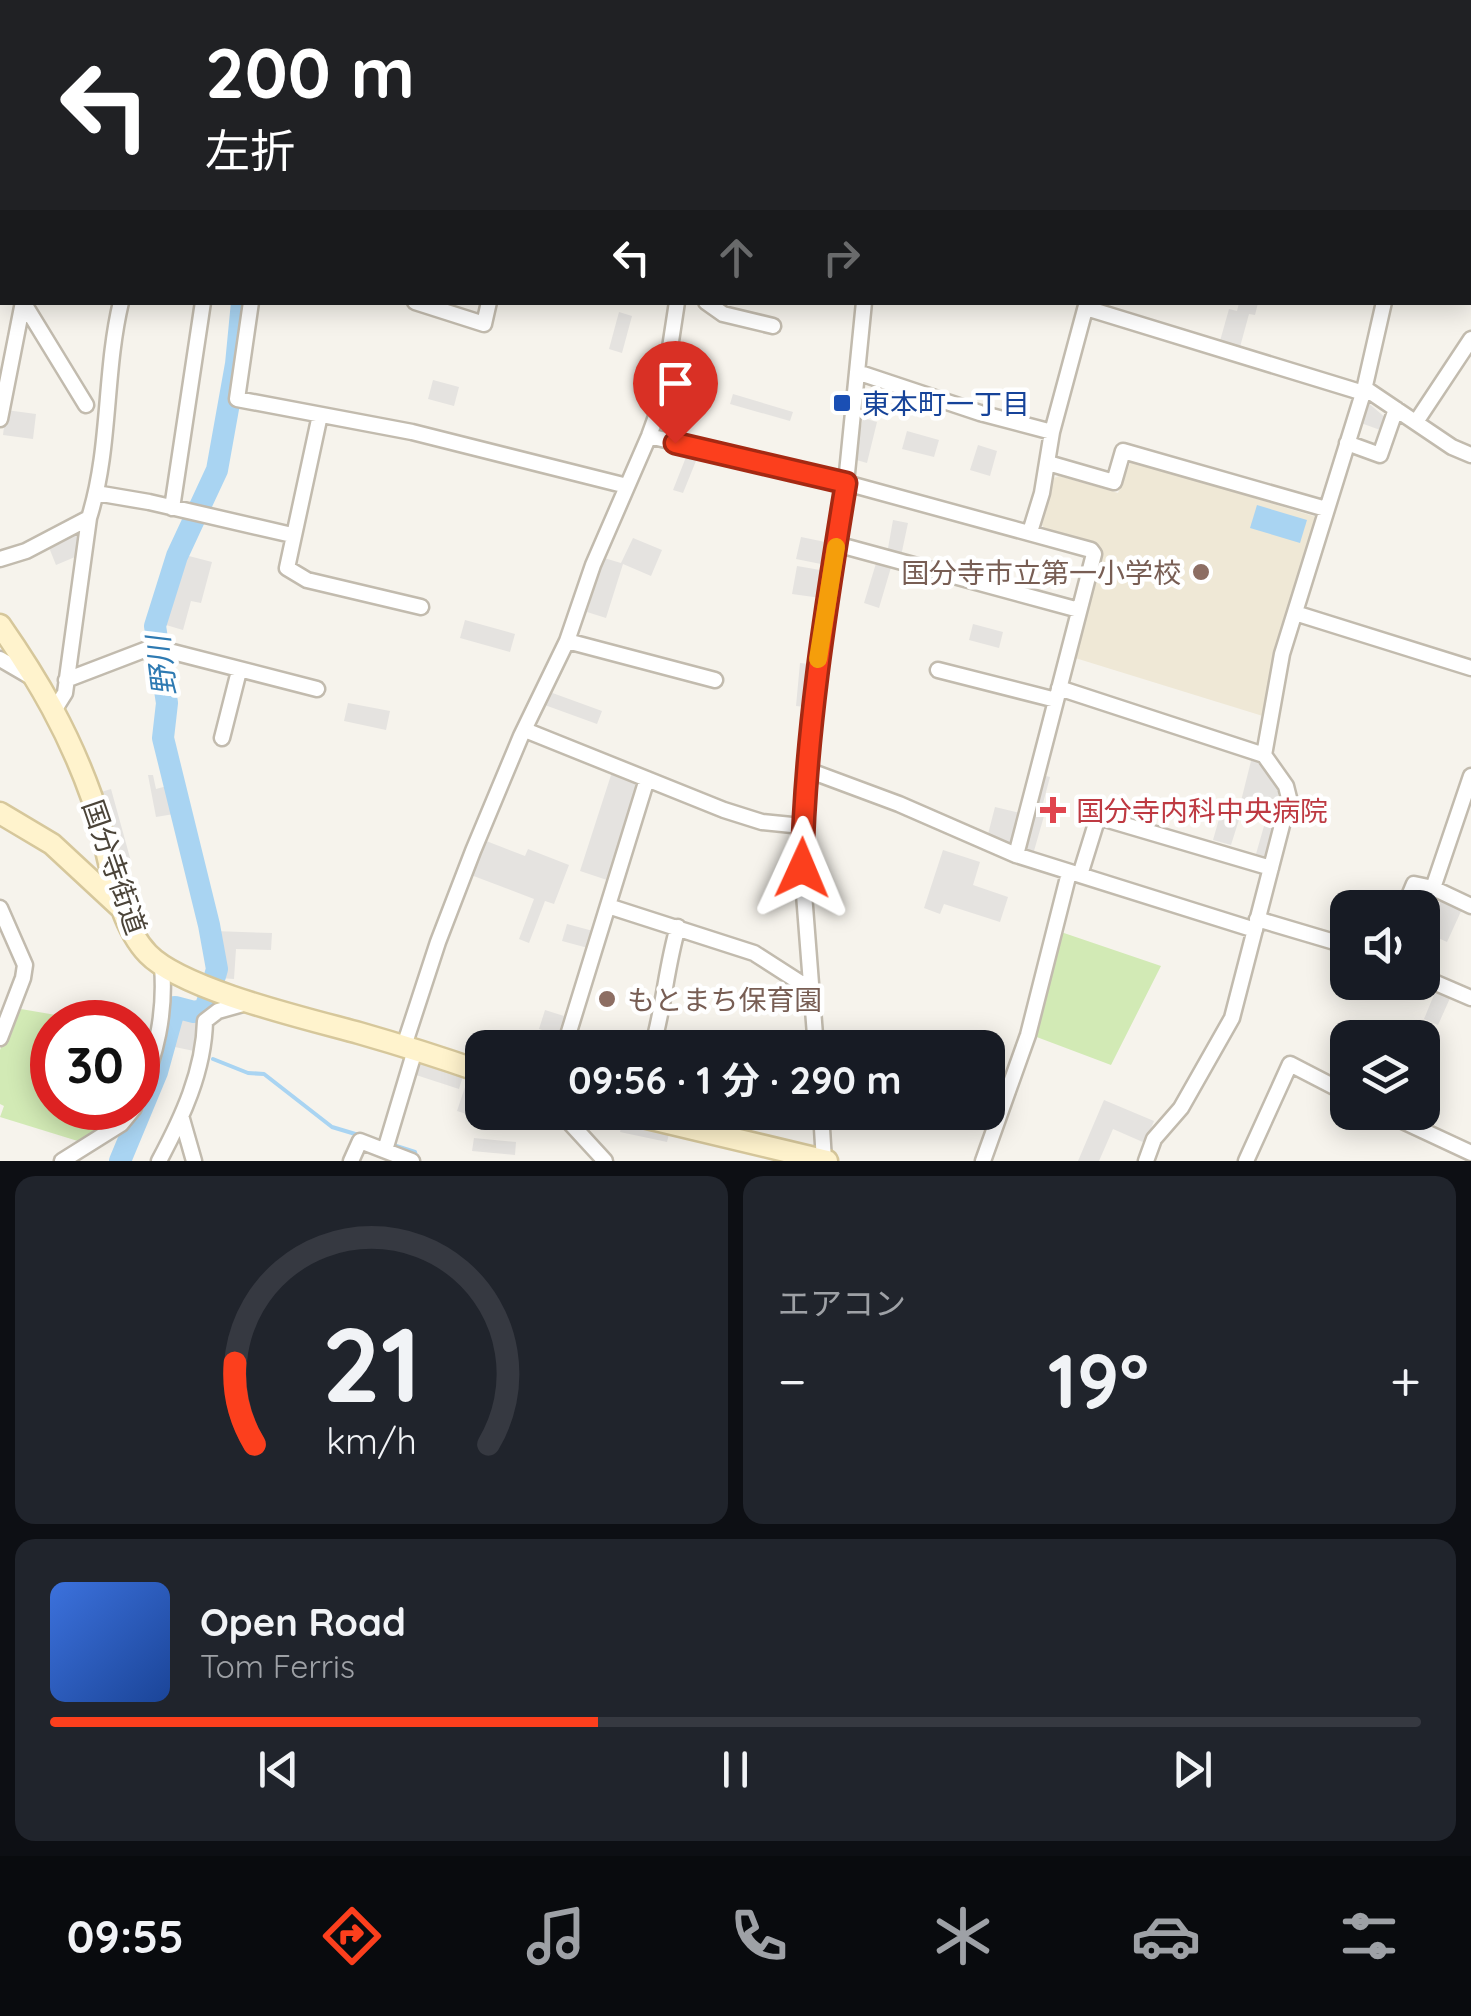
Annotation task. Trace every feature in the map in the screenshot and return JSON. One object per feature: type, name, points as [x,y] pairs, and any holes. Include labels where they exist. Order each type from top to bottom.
[{"type":"main road","name":"国分寺街道","points":[[0,625],[55,709],[92,797],[123,909],[142,947],[162,966],[219,1001],[251,1002],[465,1066]]},
{"type":"main road","points":[[0,814],[52,844],[123,909]]},
{"type":"main road","points":[[698,1130],[825,1161]]},
{"type":"street","points":[[1,412],[22,305]]},
{"type":"street","points":[[25,305],[86,405]]},
{"type":"street","points":[[55,709],[64,693],[88,518],[96,493],[112,341],[120,305]]},
{"type":"street","points":[[172,508],[203,305]]},
{"type":"street","points":[[251,305],[237,400],[353,419],[627,486]]},
{"type":"street","points":[[424,305],[484,324],[488,305]]},
{"type":"street","points":[[386,1145],[410,1048],[459,887],[525,730],[568,640],[593,564],[662,400],[677,305]]},
{"type":"street","points":[[710,305],[723,314],[773,326]]},
{"type":"street","points":[[814,1030],[802,868],[805,769],[846,483],[864,305]]},
{"type":"street","points":[[1030,532],[1052,432],[1087,305],[1357,391],[1364,390],[1452,447],[1471,455]]},
{"type":"street","points":[[1264,755],[1282,654],[1364,390],[1383,305]]},
{"type":"street","points":[[1416,422],[1471,339]]},
{"type":"street","points":[[856,372],[980,414],[1052,432]]},
{"type":"street","points":[[1347,443],[1380,455],[1396,409]]},
{"type":"street","points":[[320,415],[287,568],[307,580],[421,607]]},
{"type":"street","points":[[649,436],[846,483],[1091,550],[1094,554],[1016,855]]},
{"type":"street","points":[[1048,463],[1114,482],[1123,452],[1326,509]]},
{"type":"street","points":[[96,493],[292,535]]},
{"type":"street","points":[[0,558],[26,551],[88,518]]},
{"type":"street","points":[[836,544],[1079,610]]},
{"type":"street","points":[[1295,613],[1471,668]]},
{"type":"street","points":[[568,640],[714,680]]},
{"type":"street","points":[[66,680],[147,650],[165,650],[317,689]]},
{"type":"street","points":[[0,659],[40,683]]},
{"type":"street","points":[[938,670],[1058,694],[1264,755],[1286,786],[1289,798],[1232,1018],[1181,1108],[1154,1139],[1146,1161]]},
{"type":"street","points":[[222,738],[238,671]]},
{"type":"street","points":[[525,730],[762,822],[802,826]]},
{"type":"street","points":[[805,769],[899,804],[1016,855],[1330,942]]},
{"type":"street","points":[[1433,888],[1471,776]]},
{"type":"street","points":[[570,1030],[646,779]]},
{"type":"street","points":[[983,1161],[1028,1035],[1075,874],[1098,817],[1271,868]]},
{"type":"street","points":[[1412,890],[1414,884],[1469,901]]},
{"type":"street","points":[[608,906],[754,953],[810,989]]},
{"type":"street","points":[[0,908],[25,965],[24,978],[2,1028]]},
{"type":"street","points":[[657,1030],[678,927]]},
{"type":"street","points":[[160,1030],[165,1003],[162,966]]},
{"type":"street","points":[[1440,984],[1471,998]]},
{"type":"street","points":[[159,1161],[182,1119],[204,1054],[205,1022],[219,1001]]},
{"type":"street","points":[[1246,1161],[1290,1064],[1330,1085]]},
{"type":"street","points":[[182,1119],[194,1161]]},
{"type":"street","points":[[62,1161],[110,1130]]},
{"type":"street","points":[[577,1130],[605,1161]]},
{"type":"street","points":[[822,1130],[825,1161]]},
{"type":"street","points":[[1417,1130],[1465,1156],[1471,1137]]},
{"type":"street","points":[[351,1161],[360,1142],[386,1145],[412,1161]]},
{"type":"shaded area","points":[[1238,305],[1258,305],[1255,315],[1249,314],[1240,347],[1220,341],[1229,309],[1237,311]]},
{"type":"shaded area","points":[[619,312],[632,316],[622,353],[609,349]]},
{"type":"shaded area","points":[[433,380],[459,387],[454,406],[428,399]]},
{"type":"shaded area","points":[[733,394],[793,412],[790,421],[730,404]]},
{"type":"shaded area","points":[[1366,401],[1387,419],[1383,431],[1358,422]]},
{"type":"shaded area","points":[[6,410],[36,414],[33,439],[3,435]]},
{"type":"shaded area","points":[[863,418],[877,422],[867,463],[853,459]]},
{"type":"shaded area","points":[[907,431],[939,440],[934,457],[902,449]]},
{"type":"shaded area","points":[[978,445],[997,451],[990,476],[970,470]]},
{"type":"shaded area","points":[[688,452],[698,456],[683,493],[673,490]]},
{"type":"shaded area","name":"国分寺市立第一小学校","points":[[1131,461],[1320,518],[1266,717],[1072,657],[1102,555],[1096,544],[1045,530],[1042,525],[1054,478],[1059,476],[1118,493]]},
{"type":"shaded area","points":[[893,520],[908,523],[901,556],[887,554]]},
{"type":"shaded area","points":[[78,532],[75,557],[56,565],[48,545]]},
{"type":"shaded area","points":[[801,537],[830,543],[826,565],[796,559]]},
{"type":"shaded area","points":[[633,538],[662,550],[651,576],[623,564],[606,618],[587,612],[604,558],[621,563]]},
{"type":"shaded area","points":[[185,555],[212,562],[201,603],[191,601],[183,630],[166,625],[168,600]]},
{"type":"shaded area","points":[[877,560],[892,564],[879,608],[864,603]]},
{"type":"shaded area","points":[[797,566],[826,571],[821,598],[792,594]]},
{"type":"shaded area","points":[[465,620],[515,634],[510,652],[460,638]]},
{"type":"shaded area","points":[[973,624],[1003,632],[999,648],[969,640]]},
{"type":"shaded area","points":[[800,663],[809,664],[805,707],[796,706]]},
{"type":"shaded area","points":[[547,691],[602,711],[597,724],[542,704]]},
{"type":"shaded area","points":[[348,703],[390,711],[386,730],[344,721]]},
{"type":"shaded area","points":[[1253,753],[1259,754],[1280,786],[1275,810],[1241,801]]},
{"type":"shaded area","points":[[612,772],[639,780],[607,880],[580,871]]},
{"type":"shaded area","points":[[148,775],[153,775],[156,789],[167,786],[174,814],[156,817]]},
{"type":"shaded area","points":[[1042,775],[1050,777],[1034,851],[1021,848]]},
{"type":"shaded area","points":[[111,789],[132,865],[122,867],[101,792]]},
{"type":"shaded area","points":[[1223,805],[1242,810],[1231,845],[1213,840]]},
{"type":"shaded area","points":[[995,807],[1020,813],[1013,844],[987,838]]},
{"type":"shaded area","points":[[1266,819],[1278,822],[1268,857],[1256,854]]},
{"type":"shaded area","points":[[476,837],[525,856],[528,849],[569,865],[554,904],[545,901],[529,943],[519,939],[534,899],[463,872]]},
{"type":"shaded area","points":[[943,850],[980,862],[973,885],[1008,897],[1000,922],[944,904],[940,914],[924,908]]},
{"type":"shaded area","points":[[1440,899],[1463,907],[1447,942],[1440,939]]},
{"type":"shaded area","points":[[567,924],[593,931],[588,948],[562,941]]},
{"type":"shaded area","points":[[214,931],[272,933],[271,950],[236,949],[234,979],[220,978]]},
{"type":"shaded area","points":[[1440,992],[1451,996],[1440,1021],[1424,1019],[1432,1000],[1440,1000]]},
{"type":"shaded area","points":[[545,1010],[564,1016],[560,1030],[539,1029]]},
{"type":"shaded area","points":[[177,1017],[200,1023],[194,1051],[170,1046]]},
{"type":"shaded area","points":[[420,1059],[464,1073],[459,1089],[416,1075]]},
{"type":"shaded area","points":[[465,1087],[465,1114],[457,1111]]},
{"type":"shaded area","points":[[1104,1100],[1154,1121],[1145,1143],[1113,1129],[1099,1161],[1078,1161]]},
{"type":"shaded area","points":[[620,1130],[670,1130],[667,1142]]},
{"type":"shaded area","points":[[474,1138],[516,1142],[515,1155],[472,1151]]},
{"type":"green space","points":[[1061,932],[1161,966],[1111,1065],[1034,1036]]},
{"type":"green space","points":[[15,1008],[30,1011],[30,1126],[0,1117],[4,1106],[0,1104],[0,1050]]},
{"type":"green space","points":[[42,1130],[100,1130],[81,1142]]},
{"type":"water","points":[[1257,505],[1307,520],[1300,543],[1250,528]]},
{"type":"waterway","name":"野川","points":[[215,976],[209,925],[163,738],[167,703],[155,626],[177,556],[217,470],[236,364],[242,305]]},
{"type":"waterway","name":"野川","points":[[120,1161],[157,1072],[175,1007],[194,1012],[205,1009],[209,997]]},
{"type":"waterway","points":[[213,1059],[248,1073],[264,1074],[332,1127],[362,1136]]},
{"type":"waterway","points":[[390,1144],[415,1152],[416,1156]]},
{"type":"slow traffic","points":[[818,659],[836,547]]},
{"type":"place","name":"東本町一丁目","points":[[842,403]]},
{"type":"place","name":"国分寺市立第一小学校","points":[[1201,572]]},
{"type":"place","name":"国分寺内科中央病院","points":[[1053,810]]},
{"type":"place","name":"もとまち保育園","points":[[607,999]]},
{"type":"route","points":[[675,443],[846,483],[815,680],[805,769],[802,868]]}]
